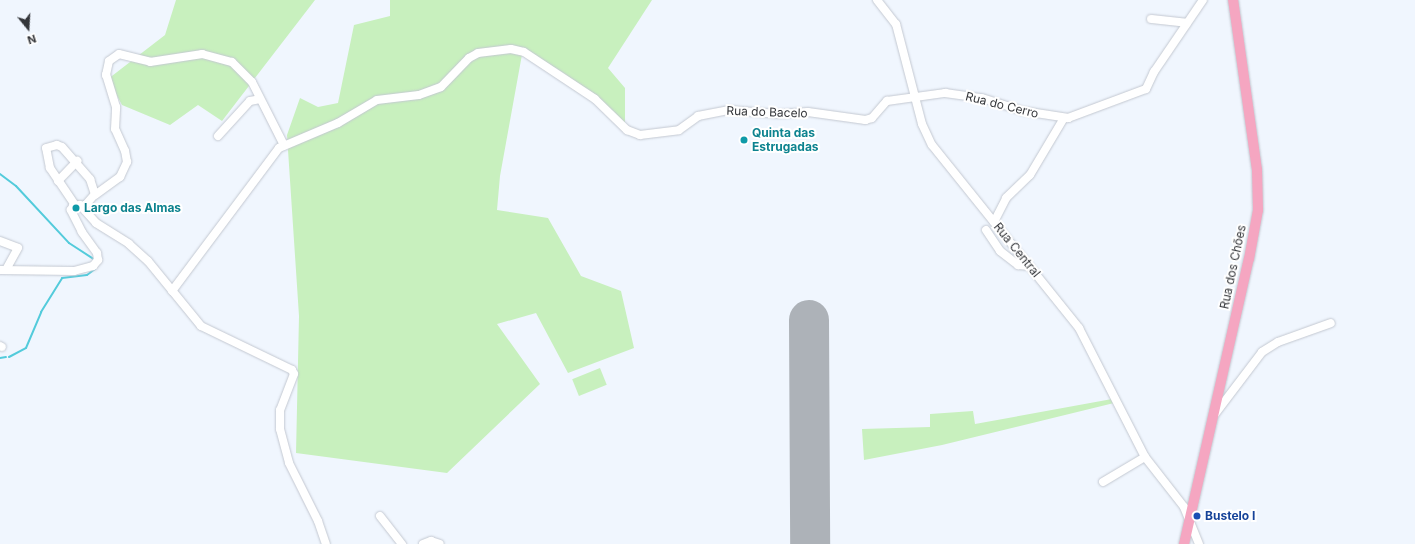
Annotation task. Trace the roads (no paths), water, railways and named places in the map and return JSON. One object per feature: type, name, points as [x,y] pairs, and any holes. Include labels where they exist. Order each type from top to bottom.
[{"type":"main road","name":"Rua dos Chões","points":[[1185,540],[1252,245],[1258,203],[1257,170],[1233,0]]},
{"type":"street","name":"Rua Central","points":[[877,0],[896,24],[924,128],[932,145],[1079,328],[1145,457],[1176,494],[1190,519],[1199,544]]},
{"type":"street","name":"Rua do Cerro","points":[[915,97],[945,94],[975,96],[1019,110],[1064,118],[1085,114],[1145,90],[1203,0]]},
{"type":"street","points":[[1151,19],[1187,24]]},
{"type":"street","name":"Rua do Bacelo","points":[[284,145],[338,124],[377,100],[419,95],[441,87],[476,54],[511,49],[524,52],[595,99],[627,130],[640,135],[679,130],[698,116],[725,110],[778,114],[805,112],[865,120],[872,118],[885,102],[915,97]]},
{"type":"street","points":[[83,208],[95,195],[120,177],[127,162],[125,151],[115,129],[116,107],[106,79],[106,66],[113,56],[127,54],[150,62],[199,54],[222,58],[235,63],[246,74],[284,145],[273,154],[172,291]]},
{"type":"street","points":[[218,136],[250,101],[260,99]]},
{"type":"street","points":[[994,222],[1006,198],[1030,175],[1064,118]]},
{"type":"street","points":[[95,195],[92,182],[77,161],[60,145],[46,148],[50,168],[75,205],[83,208],[100,226],[142,255],[202,327],[256,350],[294,371],[280,410],[280,429],[289,463],[318,521],[326,544]]},
{"type":"street","points":[[58,181],[77,161]]},
{"type":"street","points":[[3,270],[87,270],[96,264],[98,255],[77,223],[71,208],[75,205]]},
{"type":"street","points":[[986,230],[1000,251],[1018,265],[1029,266]]},
{"type":"street","points":[[0,241],[18,248],[3,270]]},
{"type":"street","points":[[1214,416],[1262,352],[1278,342],[1331,323]]},
{"type":"street","points":[[1103,482],[1145,457]]},
{"type":"street","points":[[1176,494],[1185,500],[1194,500]]},
{"type":"street","points":[[380,516],[402,544]]},
{"type":"street","points":[[423,544],[431,541],[440,544]]},
{"type":"waterway","points":[[0,174],[16,186],[69,243],[94,259]]},
{"type":"waterway","points":[[9,357],[26,348],[41,312],[62,278],[87,275],[95,269]]},
{"type":"waterway","points":[[0,358],[6,357]]},
{"type":"place","name":"Quinta das Estrugadas","points":[[744,140]]},
{"type":"place","name":"Largo das Almas","points":[[76,208]]},
{"type":"place","name":"Bustelo I","points":[[1197,516]]}]
